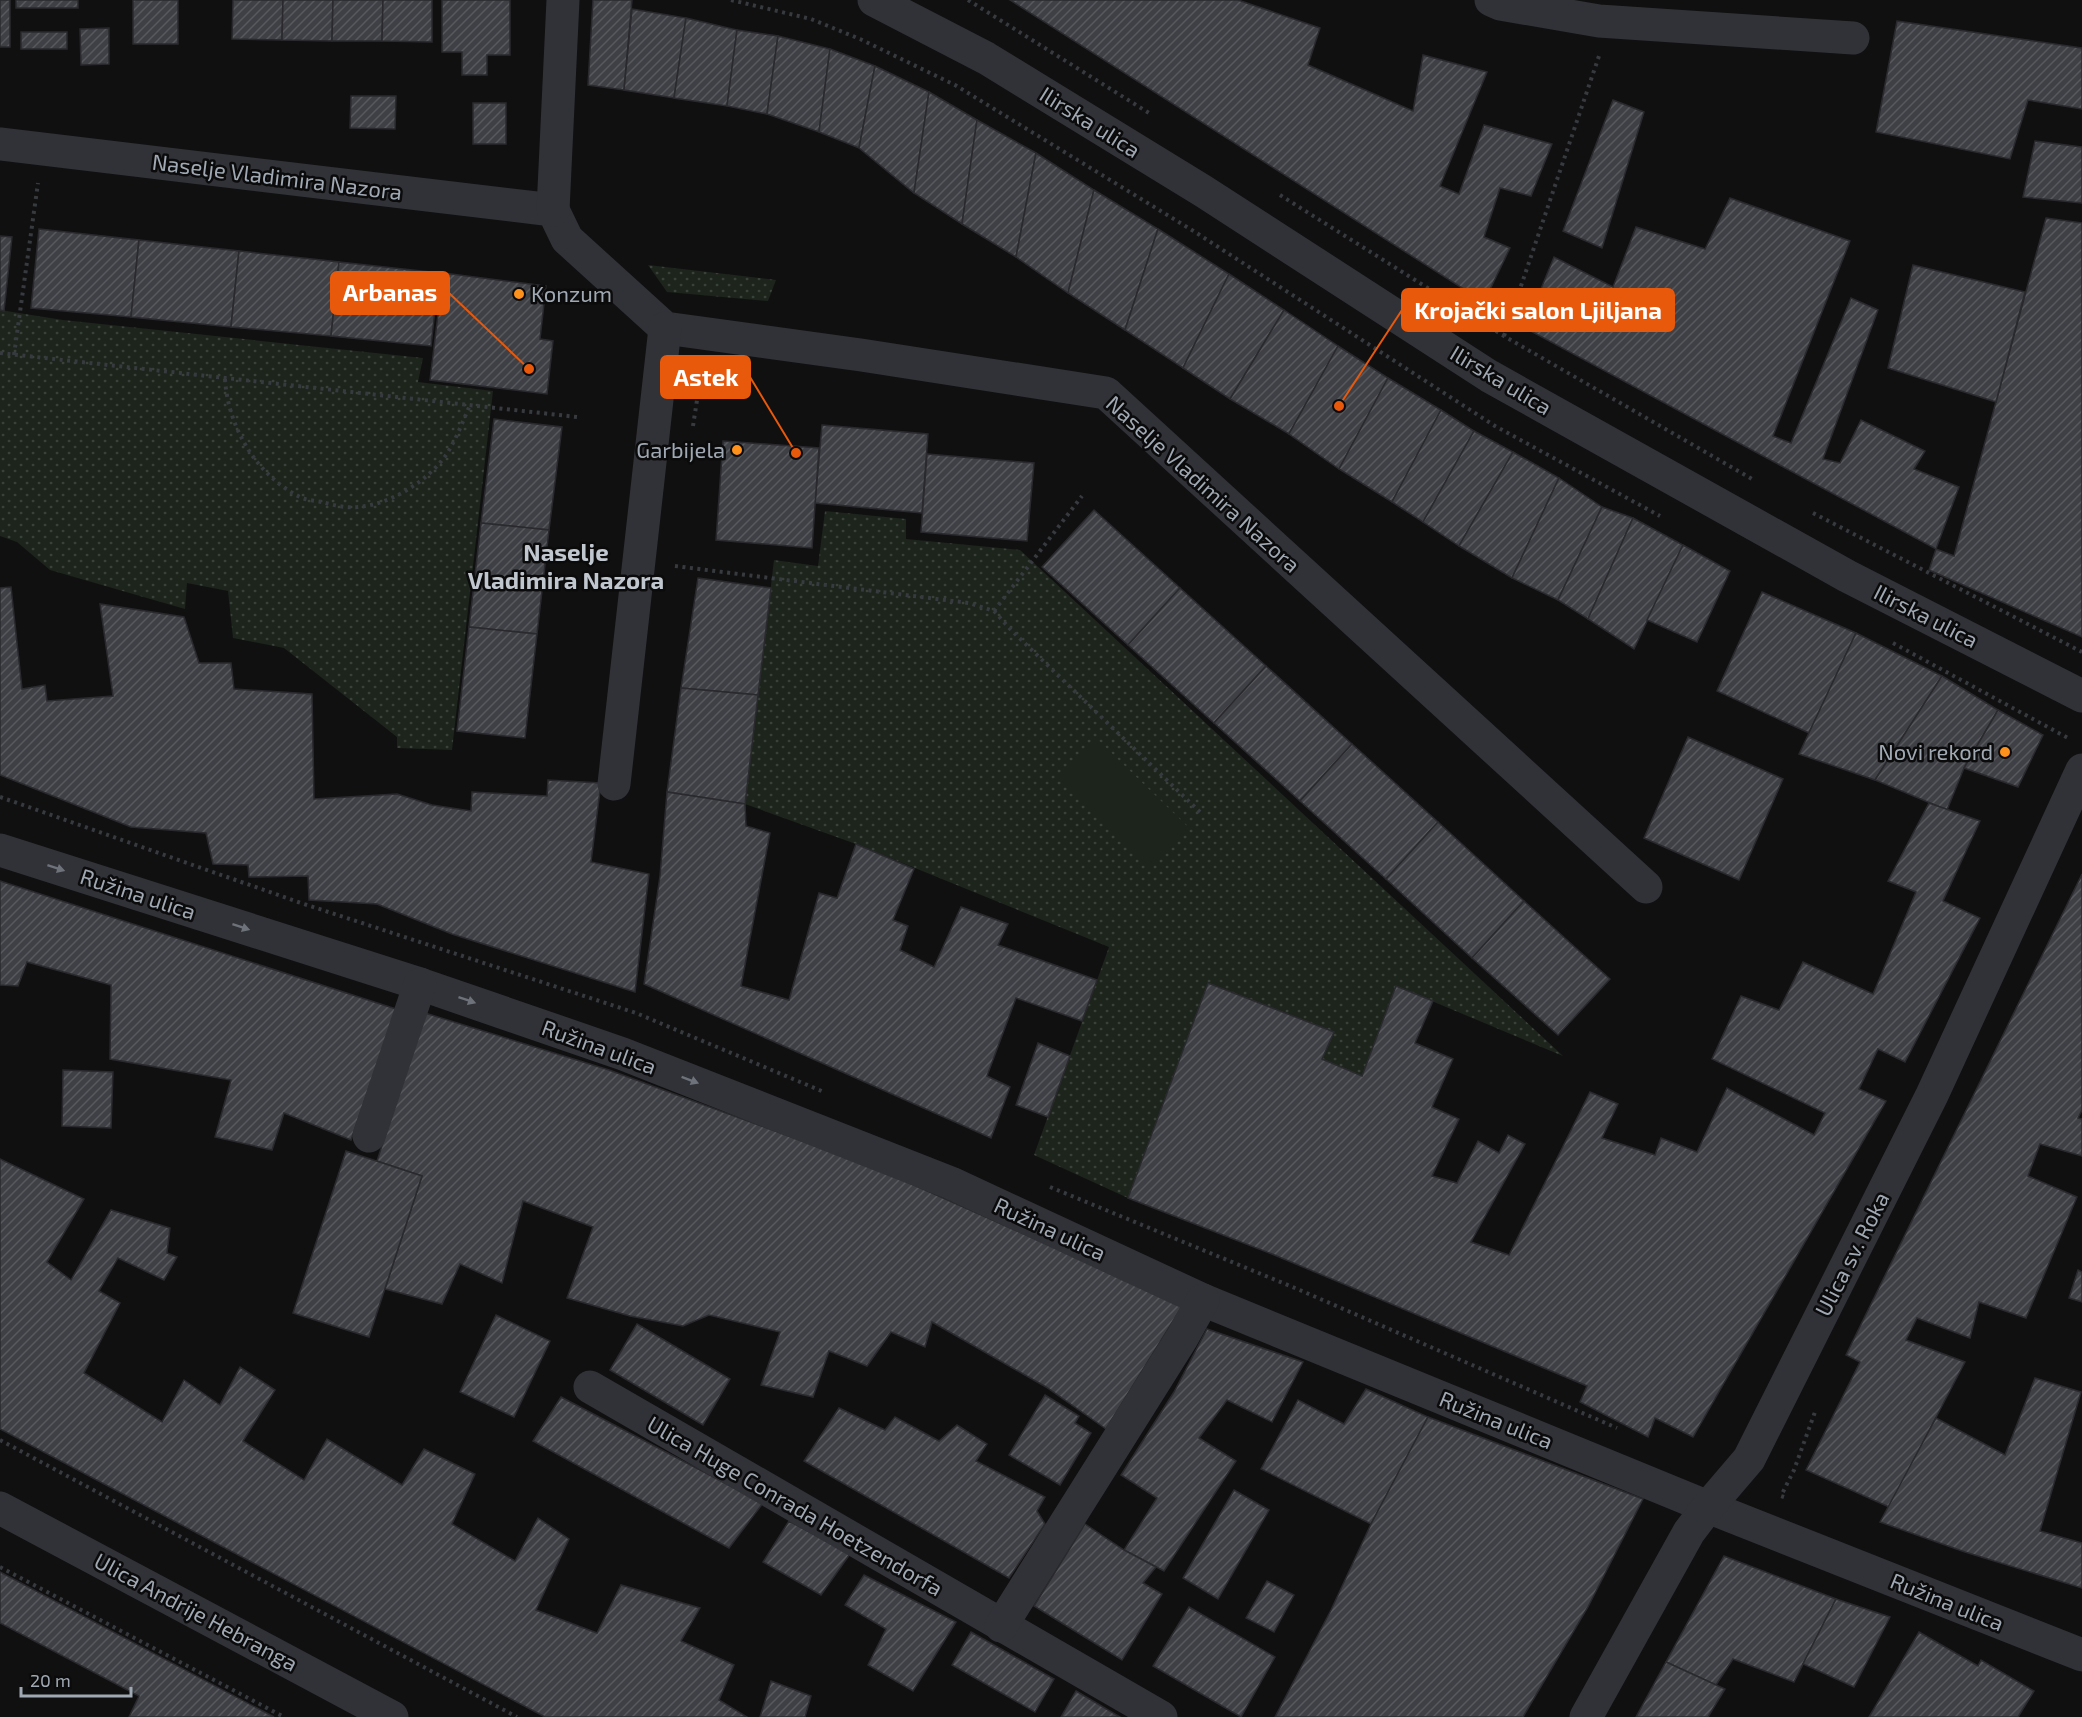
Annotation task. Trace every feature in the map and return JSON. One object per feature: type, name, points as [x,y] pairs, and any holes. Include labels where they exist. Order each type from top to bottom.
[{"type":"street","points":[[563,0],[553,210],[567,239],[665,328],[614,784]]},
{"type":"street","name":"Ilirska ulica","points":[[874,0],[987,58],[1203,191],[1489,376],[1847,576],[2082,696]]},
{"type":"street","points":[[1491,0],[1500,4],[1611,21],[1853,38]]},
{"type":"street","name":"Naselje Vladimira Nazora","points":[[0,144],[553,210]]},
{"type":"street","name":"Naselje Vladimira Nazora","points":[[665,328],[861,355],[1106,393],[1646,887]]},
{"type":"street","name":"Ulica sv. Roka","points":[[1586,1717],[1689,1532],[1749,1459],[1932,1095],[2082,770]]},
{"type":"street","name":"Ružina ulica","points":[[0,850],[420,984],[623,1054],[951,1183],[1203,1300],[1708,1507],[2082,1655]]},
{"type":"street","points":[[369,1136],[420,984]]},
{"type":"street","points":[[1001,1626],[1182,1338],[1203,1300]]},
{"type":"street","name":"Ulica Huge Conrada Hoetzendorfa","points":[[590,1387],[1161,1717]]},
{"type":"street","name":"Ulica Andrije Hebranga","points":[[0,1508],[392,1717]]},
{"type":"path","points":[[968,0],[1153,115]]},
{"type":"path","points":[[1473,412],[1504,336],[1611,21]]},
{"type":"path","points":[[14,355],[43,150]]},
{"type":"path","points":[[1274,191],[1504,336],[1756,481]]},
{"type":"path","points":[[0,353],[577,417]]},
{"type":"path","points":[[225,379],[226,399],[235,428],[254,458],[276,480],[301,498],[346,507],[385,502],[416,483],[439,464],[456,436],[470,405]]},
{"type":"path","points":[[994,611],[1082,496]]},
{"type":"path","points":[[1806,510],[2082,652]]},
{"type":"path","points":[[671,565],[969,603],[994,611],[1202,813]]},
{"type":"path","points":[[1792,1501],[1781,1496],[1794,1470],[1816,1408]]},
{"type":"path","points":[[0,1440],[517,1717]]},
{"type":"path","points":[[0,1566],[284,1717]]},
{"type":"shaded area","points":[[648,265],[776,280],[768,301],[667,292]]},
{"type":"shaded area","points":[[0,310],[63,320],[423,358],[418,382],[493,391],[452,750],[397,748],[397,737],[284,648],[233,638],[228,591],[187,583],[185,609],[50,570],[17,542],[0,536]]},
{"type":"shaded area","points":[[825,511],[906,519],[906,539],[1020,550],[1563,1056],[1396,986],[1362,1076],[1322,1059],[1334,1032],[1208,983],[1128,1198],[1034,1155],[1109,947],[856,844],[745,804],[774,560],[818,566]]},
{"type":"shaded area","points":[[1097,739],[1187,826],[1150,864],[1060,776]]},
{"type":"building","points":[[0,0],[10,0],[10,47],[0,47]]},
{"type":"building","points":[[16,0],[78,0],[78,8],[16,8]]},
{"type":"building","points":[[133,0],[178,0],[178,44],[133,44]]},
{"type":"building","points":[[233,0],[283,0],[282,40],[232,39]]},
{"type":"building","points":[[283,0],[333,0],[332,41],[282,40]]},
{"type":"building","points":[[333,0],[383,0],[382,41],[332,41]]},
{"type":"building","points":[[383,0],[432,0],[432,42],[382,41]]},
{"type":"building","points":[[442,0],[510,0],[510,55],[487,55],[487,75],[462,75],[462,52],[442,52]]},
{"type":"building","points":[[593,0],[632,0],[624,90],[588,85]]},
{"type":"building","points":[[1010,0],[1238,0],[1320,28],[1308,65],[1413,111],[1423,55],[1487,72],[1440,186],[1459,194],[1484,125],[1552,144],[1531,196],[1500,188],[1484,237],[1510,248],[1484,302]]},
{"type":"building","points":[[632,9],[686,18],[674,98],[624,90]]},
{"type":"building","points":[[686,18],[737,30],[727,106],[674,98]]},
{"type":"building","points":[[1897,21],[2082,48],[2082,109],[2028,100],[2010,159],[1876,132]]},
{"type":"building","points":[[109,28],[109,64],[81,65],[80,29]]},
{"type":"building","points":[[737,30],[778,36],[767,114],[727,106]]},
{"type":"building","points":[[21,32],[67,32],[67,49],[21,49]]},
{"type":"building","points":[[778,36],[830,49],[819,132],[767,114]]},
{"type":"building","points":[[830,49],[875,66],[859,148],[819,132]]},
{"type":"building","points":[[875,66],[929,92],[914,193],[859,148]]},
{"type":"building","points":[[929,92],[977,120],[962,224],[914,193]]},
{"type":"building","points":[[351,96],[396,96],[395,129],[350,128]]},
{"type":"building","points":[[1613,100],[1644,112],[1602,248],[1563,231]]},
{"type":"building","points":[[473,103],[506,103],[506,144],[473,144]]},
{"type":"building","points":[[977,120],[1036,153],[1016,257],[962,224]]},
{"type":"building","points":[[2035,141],[2082,147],[2082,203],[2023,197]]},
{"type":"building","points":[[1036,153],[1094,190],[1068,293],[1016,257]]},
{"type":"building","points":[[1094,190],[1158,229],[1125,330],[1068,293]]},
{"type":"building","points":[[1730,198],[1850,241],[1773,436],[1791,443],[1851,298],[1878,310],[1823,459],[1840,463],[1861,420],[1925,451],[1914,469],[1959,487],[1936,549],[1525,328],[1554,257],[1613,287],[1636,227],[1705,249]]},
{"type":"building","points":[[2046,218],[2082,223],[2082,637],[1929,570],[1936,549],[1954,556]]},
{"type":"building","points":[[39,229],[139,240],[131,317],[31,308]]},
{"type":"building","points":[[1158,229],[1229,274],[1183,368],[1125,330]]},
{"type":"building","points":[[0,236],[12,237],[4,311],[0,310]]},
{"type":"building","points":[[139,240],[239,251],[231,327],[131,317]]},
{"type":"building","points":[[239,251],[339,262],[331,336],[231,327]]},
{"type":"building","points":[[339,262],[439,273],[431,346],[331,336]]},
{"type":"building","points":[[1913,265],[2025,292],[1996,402],[1888,368]]},
{"type":"building","points":[[443,273],[546,286],[540,339],[553,341],[547,394],[430,380]]},
{"type":"building","points":[[1229,274],[1284,310],[1230,399],[1183,368]]},
{"type":"building","points":[[1284,310],[1338,346],[1289,434],[1230,399]]},
{"type":"building","points":[[1338,346],[1388,378],[1339,469],[1289,434]]},
{"type":"building","points":[[1388,378],[1441,410],[1392,502],[1339,469]]},
{"type":"building","points":[[1441,410],[1474,431],[1423,522],[1392,502]]},
{"type":"building","points":[[494,419],[562,427],[549,530],[481,523]]},
{"type":"building","points":[[822,425],[928,434],[922,513],[815,503]]},
{"type":"building","points":[[1474,431],[1513,452],[1459,546],[1423,522]]},
{"type":"building","points":[[723,441],[819,448],[812,548],[716,540]]},
{"type":"building","points":[[1513,452],[1559,478],[1512,578],[1459,546]]},
{"type":"building","points":[[927,454],[1034,463],[1027,541],[921,532]]},
{"type":"building","points":[[1559,478],[1602,507],[1558,600],[1512,578]]},
{"type":"building","points":[[1602,507],[1633,518],[1588,619],[1558,600]]},
{"type":"building","points":[[1094,510],[1180,588],[1128,645],[1042,567]]},
{"type":"building","points":[[1633,518],[1683,545],[1634,649],[1588,619]]},
{"type":"building","points":[[481,523],[549,530],[537,634],[469,627]]},
{"type":"building","points":[[1683,545],[1730,571],[1697,642],[1647,620]]},
{"type":"building","points":[[698,578],[771,588],[758,695],[681,688]]},
{"type":"building","points":[[11,587],[22,689],[45,685],[47,701],[113,696],[100,604],[184,617],[199,663],[231,663],[234,689],[312,694],[314,799],[397,794],[432,805],[471,811],[472,792],[547,796],[548,780],[601,783],[591,862],[649,874],[635,992],[452,934],[377,904],[309,900],[308,876],[249,877],[248,865],[213,864],[206,833],[131,827],[0,775],[0,588]]},
{"type":"building","points":[[1180,588],[1266,666],[1214,723],[1128,645]]},
{"type":"building","points":[[1762,592],[1856,633],[1809,733],[1717,691]]},
{"type":"building","points":[[469,627],[537,634],[525,738],[457,731]]},
{"type":"building","points":[[1856,633],[1942,676],[1875,780],[1799,754]]},
{"type":"building","points":[[1266,666],[1352,744],[1300,801],[1214,723]]},
{"type":"building","points":[[1942,676],[1998,710],[1964,768],[1947,810],[1875,780]]},
{"type":"building","points":[[681,688],[758,695],[745,804],[667,792]]},
{"type":"building","name":"Novi rekord","points":[[1998,710],[2043,735],[2018,787],[1964,768]]},
{"type":"building","points":[[1688,737],[1783,779],[1739,880],[1644,838]]},
{"type":"building","points":[[1352,744],[1438,822],[1386,879],[1300,801]]},
{"type":"building","points":[[667,792],[745,804],[746,826],[770,833],[741,986],[789,1000],[819,893],[837,898],[856,844],[914,869],[893,920],[908,926],[900,950],[934,967],[961,907],[1008,924],[998,945],[1097,980],[1082,1021],[1016,998],[987,1076],[1010,1087],[991,1138],[644,984],[660,876]]},
{"type":"building","points":[[1929,803],[1980,821],[1943,901],[1980,918],[1905,1062],[1878,1049],[1859,1089],[1886,1101],[1693,1437],[1655,1418],[1648,1437],[1580,1402],[1587,1386],[1272,1254],[1128,1198],[1208,983],[1334,1032],[1322,1059],[1362,1076],[1396,986],[1433,1001],[1415,1043],[1453,1059],[1432,1107],[1459,1119],[1432,1176],[1457,1183],[1478,1141],[1499,1153],[1508,1135],[1525,1144],[1471,1242],[1509,1255],[1590,1092],[1618,1104],[1602,1138],[1655,1155],[1661,1138],[1697,1152],[1727,1088],[1814,1135],[1825,1113],[1712,1059],[1741,996],[1779,1010],[1803,962],[1873,994],[1916,892],[1888,881]]},
{"type":"building","points":[[1438,822],[1524,901],[1472,958],[1386,879]]},
{"type":"building","points":[[2082,874],[2082,1110],[2078,1118],[2082,1119],[2082,1156],[2040,1144],[2028,1176],[2077,1197],[2026,1318],[1979,1302],[1970,1338],[1917,1318],[1906,1340],[1965,1362],[1889,1507],[1806,1470],[1860,1362],[1846,1355]]},
{"type":"building","points":[[0,881],[396,1009],[351,1140],[284,1113],[272,1150],[215,1137],[231,1080],[110,1059],[111,985],[27,962],[18,986],[0,985]]},
{"type":"building","points":[[1524,901],[1610,979],[1558,1035],[1472,958]]},
{"type":"building","points":[[425,1013],[609,1070],[878,1169],[1183,1305],[1106,1429],[1046,1387],[932,1322],[925,1347],[891,1332],[867,1366],[829,1351],[813,1397],[761,1385],[780,1332],[709,1315],[683,1326],[630,1316],[567,1298],[593,1227],[523,1201],[502,1283],[460,1264],[442,1304],[385,1289],[422,1176],[377,1161]]},
{"type":"building","points":[[1038,1043],[1070,1056],[1048,1117],[1016,1105]]},
{"type":"building","points":[[63,1070],[113,1072],[111,1128],[62,1126]]},
{"type":"building","points":[[346,1151],[422,1176],[369,1337],[293,1313]]},
{"type":"building","points":[[0,1159],[84,1199],[47,1262],[71,1280],[111,1210],[170,1228],[167,1253],[177,1257],[164,1280],[118,1258],[99,1291],[120,1303],[84,1373],[162,1422],[184,1380],[220,1405],[240,1367],[275,1390],[243,1441],[304,1480],[327,1439],[402,1485],[424,1449],[475,1474],[452,1524],[515,1561],[538,1518],[569,1539],[536,1610],[597,1633],[621,1585],[700,1608],[681,1641],[734,1665],[719,1700],[747,1717],[545,1717],[0,1429]]},
{"type":"building","points":[[2078,1270],[2082,1272],[2082,1302],[2069,1298]]},
{"type":"building","points":[[496,1315],[550,1341],[514,1417],[460,1392]]},
{"type":"building","points":[[637,1324],[730,1379],[703,1425],[610,1370]]},
{"type":"building","points":[[1207,1329],[1303,1362],[1272,1422],[1227,1400],[1199,1438],[1236,1461],[1164,1571],[1124,1550],[1157,1498],[1121,1475],[1174,1392]]},
{"type":"building","points":[[2035,1378],[2081,1392],[2040,1531],[2082,1543],[2082,1588],[1965,1552],[1880,1522],[1936,1418],[2005,1455]]},
{"type":"building","points":[[1366,1389],[1428,1417],[1371,1524],[1261,1469],[1298,1400],[1344,1424]]},
{"type":"building","points":[[1045,1395],[1079,1416],[1075,1423],[1091,1433],[1060,1485],[1009,1455]]},
{"type":"building","points":[[561,1397],[763,1503],[729,1548],[533,1441]]},
{"type":"building","points":[[839,1408],[885,1430],[895,1417],[939,1441],[957,1425],[987,1444],[976,1461],[1045,1497],[1037,1511],[1045,1524],[1009,1578],[804,1461]]},
{"type":"building","points":[[1428,1417],[1643,1499],[1588,1607],[1523,1717],[1275,1717],[1331,1610],[1371,1524]]},
{"type":"building","points":[[1234,1490],[1269,1510],[1218,1599],[1183,1578]]},
{"type":"building","points":[[789,1521],[850,1554],[821,1595],[763,1562]]},
{"type":"building","points":[[1085,1524],[1124,1550],[1156,1567],[1143,1583],[1162,1594],[1122,1660],[1034,1606]]},
{"type":"building","points":[[1724,1556],[1836,1599],[1794,1682],[1733,1659],[1716,1685],[1666,1662]]},
{"type":"building","points":[[0,1572],[274,1717],[129,1717],[139,1696],[0,1623]]},
{"type":"building","points":[[864,1575],[956,1622],[913,1691],[868,1665],[886,1629],[845,1605]]},
{"type":"building","points":[[1267,1581],[1294,1595],[1274,1632],[1246,1618]]},
{"type":"building","points":[[1836,1599],[1890,1617],[1854,1687],[1803,1664]]},
{"type":"building","points":[[1189,1607],[1275,1657],[1241,1717],[1153,1666]]},
{"type":"building","points":[[971,1632],[1054,1679],[1035,1712],[952,1665]]},
{"type":"building","points":[[1919,1632],[1978,1666],[1981,1660],[2034,1691],[2018,1717],[1869,1717]]},
{"type":"building","points":[[1666,1662],[1725,1689],[1708,1717],[1636,1717]]},
{"type":"building","points":[[771,1681],[811,1696],[805,1717],[760,1717]]},
{"type":"building","points":[[1076,1691],[1120,1717],[1061,1717]]},
{"type":"place","name":"Konzum","points":[[519,294]]},
{"type":"place","name":"Arbanas","points":[[529,369]]},
{"type":"place","name":"Krojački salon Ljiljana","points":[[1339,406]]},
{"type":"place","name":"Garbijela","points":[[737,450]]},
{"type":"place","name":"Astek","points":[[796,453]]},
{"type":"place","name":"Novi rekord","points":[[2005,752]]},
{"type":"district","name":"Naselje Vladimira Nazora","points":[[566,567]]}]
